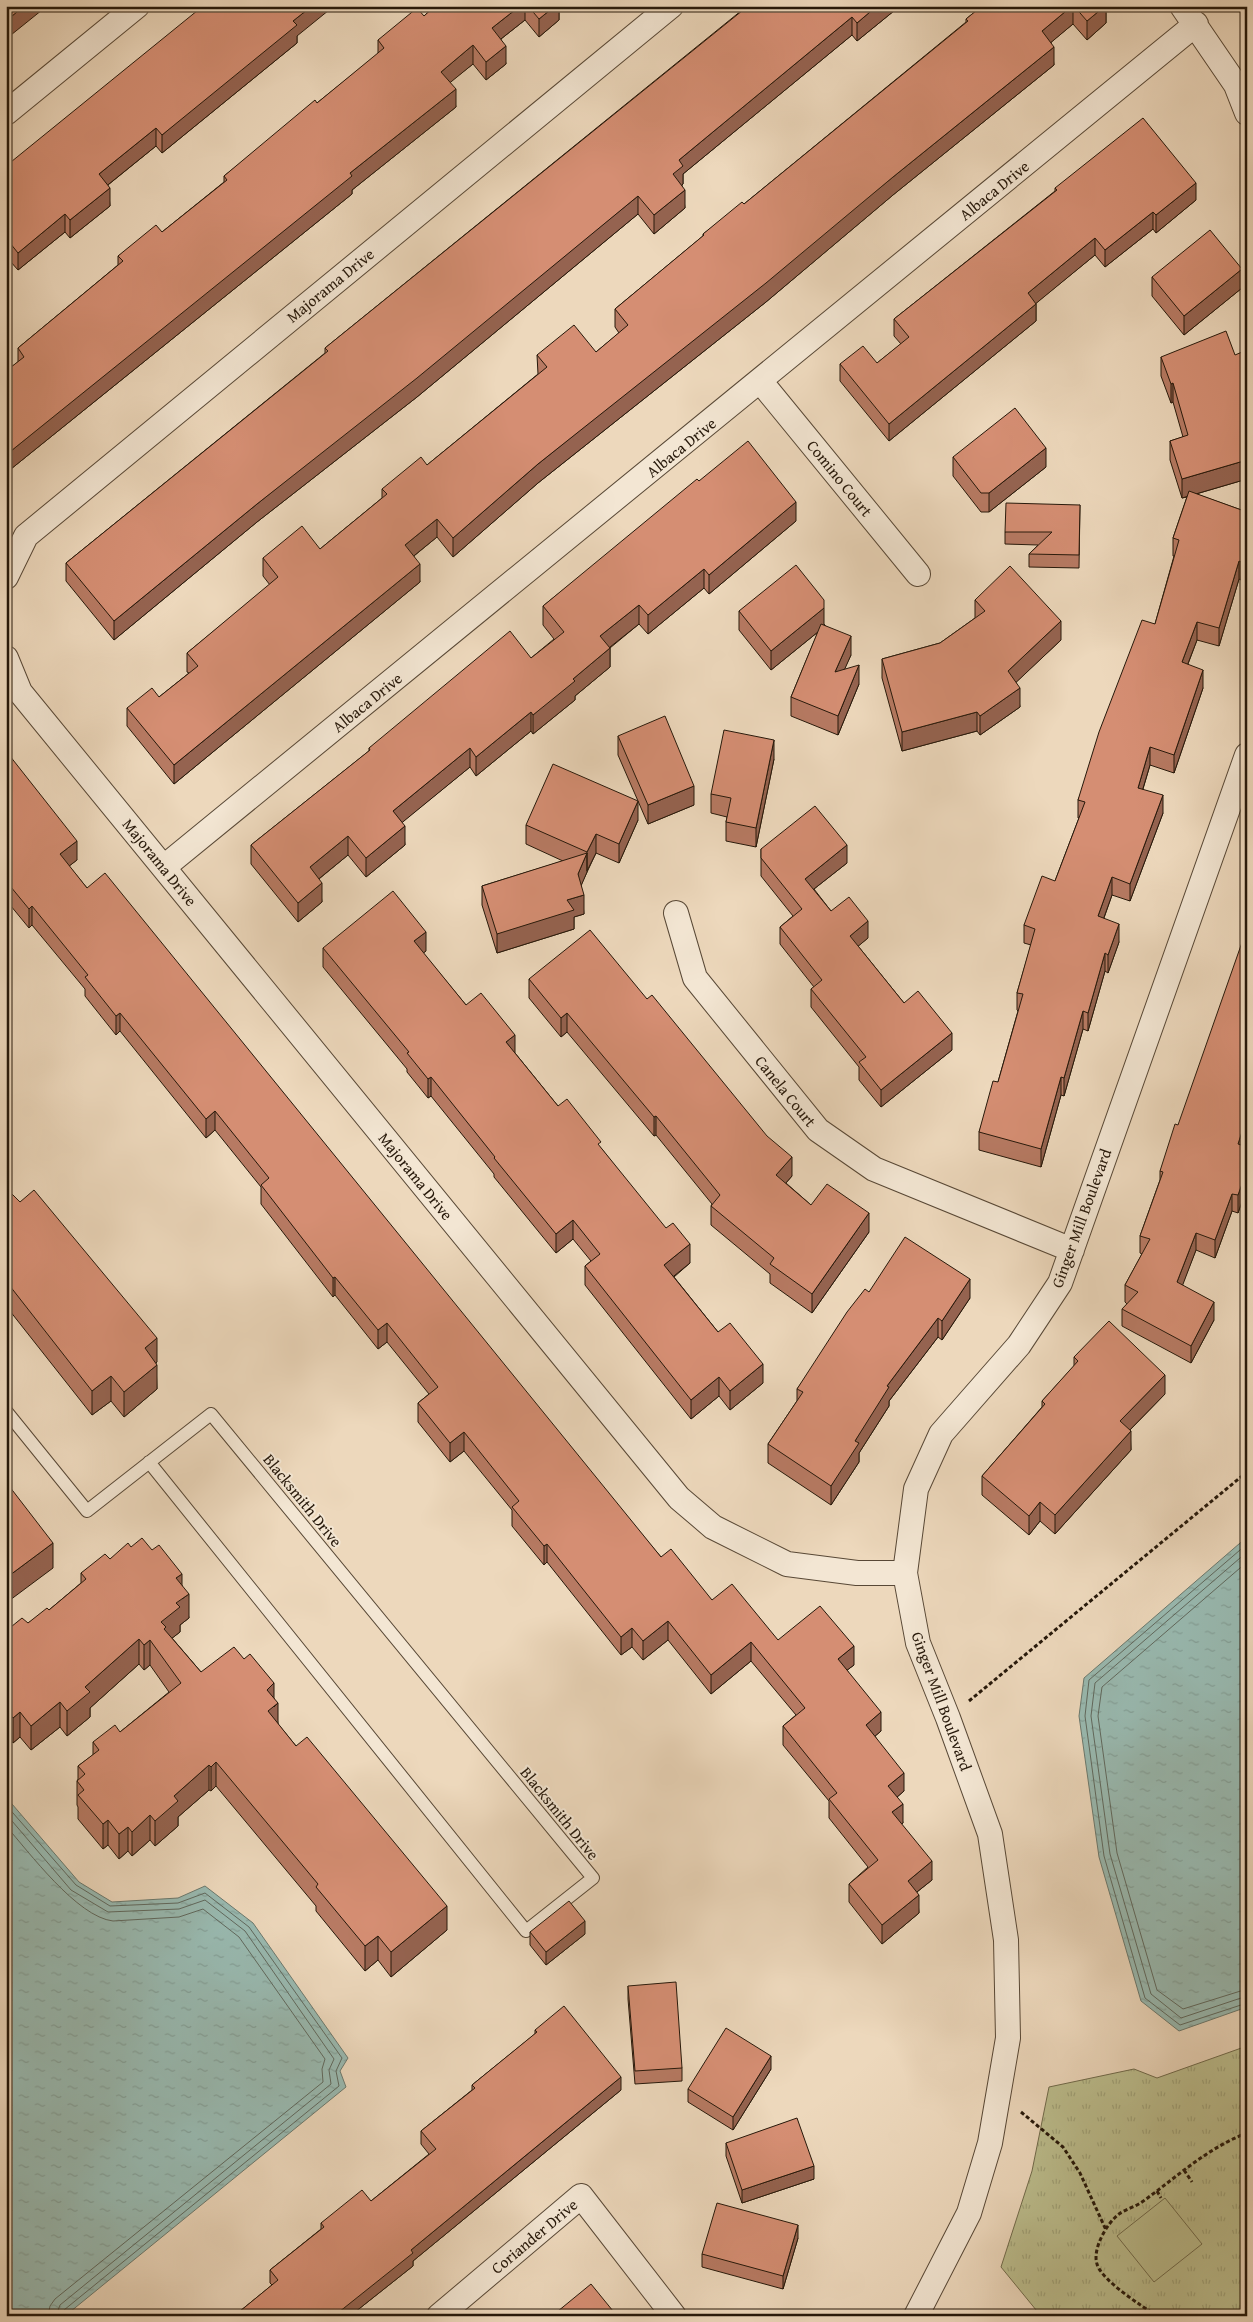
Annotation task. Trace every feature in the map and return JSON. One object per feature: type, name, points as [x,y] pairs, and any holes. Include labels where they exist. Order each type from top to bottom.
[{"type":"street","points":[[6,113],[137,6]]},
{"type":"street","name":"Majorama Drive","points":[[6,577],[26,536],[671,6]]},
{"type":"street","points":[[1189,15],[1236,85],[1247,113]]},
{"type":"street","name":"Albaca Drive","points":[[164,867],[761,382],[1189,15]]},
{"type":"street","name":"Comino Court","points":[[761,382],[918,574]]},
{"type":"street","name":"Majorama Drive","points":[[6,658],[20,692],[679,1498],[713,1527],[786,1564],[858,1574],[905,1573]]},
{"type":"street","name":"Ginger Mill Boulevard","points":[[916,2316],[969,2213],[990,2143],[1008,2038],[1006,1940],[990,1834],[948,1718],[918,1643],[905,1573],[916,1489],[941,1434],[1019,1345],[1060,1283],[1247,755]]},
{"type":"street","name":"Canela Court","points":[[676,912],[695,978],[818,1130],[874,1169],[1072,1250]]},
{"type":"street","name":"Coriander Drive","points":[[439,2316],[581,2196],[674,2316]]},
{"type":"lane","name":"Blacksmith Drive","points":[[6,1411],[87,1511],[149,1462],[211,1414],[593,1878],[526,1931],[149,1462]]},
{"type":"path","points":[[948,1718],[1247,1472]]},
{"type":"path","points":[[998,2095],[1046,2131],[1063,2147],[1080,2173],[1106,2231]]},
{"type":"path","points":[[1157,2316],[1137,2303],[1106,2277],[1096,2265],[1096,2250],[1106,2231],[1118,2215],[1141,2203],[1221,2144],[1247,2133]]},
{"type":"path","points":[[1184,2170],[1192,2182]]},
{"type":"path","points":[[1156,2191],[1161,2198]]},
{"type":"green space","points":[[1247,2046],[1247,2316],[1041,2316],[1001,2267],[1032,2171],[1049,2087],[1134,2069],[1157,2078]]},
{"type":"green space","points":[[1165,2198],[1202,2244],[1154,2282],[1117,2236]]},
{"type":"water","points":[[1247,1537],[1247,2007],[1179,2031],[1141,2001],[1099,1857],[1079,1716],[1084,1678]]},
{"type":"water","points":[[6,1797],[79,1882],[112,1902],[178,1898],[205,1886],[253,1923],[348,2058],[340,2071],[346,2087],[65,2316],[6,2316]]},
{"type":"building","points":[[6,6],[24,6],[6,21]]},
{"type":"building","points":[[203,6],[312,6],[293,21],[297,25],[162,135],[156,128],[99,174],[110,188],[70,220],[65,214],[18,253],[10,243],[6,245],[6,166]]},
{"type":"building","points":[[435,6],[520,6],[492,28],[506,46],[486,62],[473,45],[441,72],[456,89],[350,173],[352,176],[6,455],[6,371],[24,357],[18,348],[123,261],[118,256],[156,225],[162,232],[227,180],[224,176],[315,100],[317,103],[384,48],[378,40],[417,8],[424,16]]},
{"type":"building","points":[[528,6],[555,6],[539,19]]},
{"type":"building","points":[[748,6],[877,6],[857,23],[852,17],[679,160],[683,166],[673,174],[685,190],[654,215],[638,196],[417,378],[257,504],[114,621],[66,563],[328,351],[325,348]]},
{"type":"building","points":[[982,6],[1072,6],[1042,31],[1054,47],[766,283],[538,464],[453,538],[437,519],[405,545],[420,564],[174,765],[127,708],[152,688],[159,697],[198,666],[187,653],[278,577],[263,558],[302,526],[320,549],[387,494],[382,489],[421,457],[427,465],[547,367],[537,355],[574,325],[596,352],[628,325],[615,309],[742,202],[744,204],[968,21],[966,19]]},
{"type":"building","points":[[1074,6],[1105,6],[1087,21]]},
{"type":"building","points":[[1143,118],[1196,183],[1156,215],[1153,212],[1105,250],[1095,238],[1028,293],[1036,304],[889,424],[840,364],[863,346],[877,363],[909,337],[894,319],[1057,190],[1055,188]]},
{"type":"building","points":[[1210,230],[1242,269],[1184,316],[1152,277]]},
{"type":"building","points":[[1226,331],[1235,355],[1247,350],[1247,460],[1182,479],[1170,441],[1188,435],[1173,383],[1171,384],[1161,357]]},
{"type":"building","points":[[1015,408],[1046,448],[989,493],[981,493],[953,457]]},
{"type":"building","points":[[748,441],[796,502],[709,575],[704,569],[648,615],[639,605],[600,636],[610,648],[573,679],[575,681],[533,715],[531,712],[476,757],[470,748],[393,811],[405,826],[366,858],[348,836],[310,867],[322,883],[298,903],[251,845],[370,750],[369,748],[510,631],[531,658],[564,632],[543,606],[697,479],[699,481]]},
{"type":"building","points":[[1189,491],[1247,512],[1247,547],[1241,562],[1239,561],[1219,628],[1197,622],[1182,662],[1203,670],[1174,755],[1150,747],[1138,788],[1163,795],[1130,884],[1112,877],[1098,916],[1119,924],[1108,955],[1105,953],[1088,1013],[1083,1011],[1064,1078],[1061,1077],[1041,1149],[979,1132],[993,1081],[998,1082],[1023,994],[1017,993],[1035,929],[1024,925],[1042,876],[1055,881],[1085,802],[1078,800],[1099,732],[1142,620],[1155,624],[1179,540],[1173,538]]},
{"type":"building","points":[[1006,503],[1080,505],[1079,555],[1029,554],[1052,532],[1005,532]]},
{"type":"building","points":[[796,565],[824,600],[824,608],[771,651],[739,611]]},
{"type":"building","points":[[1010,566],[1061,621],[1008,671],[1020,688],[980,716],[977,712],[902,732],[882,659],[940,643],[985,611],[975,600]]},
{"type":"building","points":[[821,624],[851,636],[835,672],[859,665],[838,716],[791,697]]},
{"type":"building","points":[[665,716],[694,786],[648,805],[618,736]]},
{"type":"building","points":[[724,730],[774,740],[756,828],[726,822],[731,798],[711,794]]},
{"type":"building","points":[[6,751],[77,841],[60,854],[87,888],[105,873],[661,1557],[671,1549],[712,1600],[732,1584],[778,1640],[820,1606],[854,1646],[838,1659],[881,1712],[866,1725],[904,1773],[888,1786],[903,1804],[892,1812],[932,1861],[908,1881],[919,1895],[882,1925],[849,1884],[878,1860],[829,1799],[837,1793],[783,1726],[805,1708],[751,1642],[711,1675],[668,1621],[643,1641],[632,1628],[621,1637],[547,1544],[544,1546],[512,1507],[519,1501],[464,1432],[450,1443],[418,1403],[438,1387],[387,1323],[378,1330],[335,1277],[333,1278],[261,1185],[269,1178],[215,1111],[206,1119],[120,1013],[116,1016],[85,977],[88,975],[32,906],[29,909],[6,881]]},
{"type":"building","points":[[553,764],[638,801],[619,844],[596,834],[587,852],[526,825]]},
{"type":"building","points":[[815,806],[847,845],[805,879],[831,911],[849,897],[868,921],[850,936],[904,1003],[918,991],[952,1033],[881,1090],[859,1062],[866,1057],[811,989],[822,980],[780,927],[802,909],[761,858],[761,849]]},
{"type":"building","points":[[587,853],[578,874],[584,895],[567,900],[574,910],[497,934],[482,886]]},
{"type":"building","points":[[393,891],[426,932],[414,941],[466,1005],[481,993],[515,1035],[506,1042],[558,1106],[567,1099],[601,1142],[598,1144],[666,1228],[673,1223],[690,1244],[664,1265],[718,1332],[730,1323],[763,1364],[730,1391],[719,1377],[691,1400],[585,1266],[600,1254],[573,1220],[556,1234],[431,1077],[428,1079],[407,1053],[409,1052],[323,948]]},
{"type":"building","points":[[590,930],[647,999],[652,995],[767,1136],[792,1157],[776,1175],[811,1205],[827,1184],[869,1213],[812,1294],[770,1264],[774,1258],[711,1206],[720,1195],[656,1116],[654,1117],[567,1013],[561,1018],[529,979]]},
{"type":"building","points":[[1246,931],[1247,1116],[1238,1144],[1247,1147],[1247,1170],[1238,1195],[1232,1194],[1215,1240],[1196,1233],[1177,1282],[1214,1302],[1191,1346],[1122,1309],[1138,1292],[1125,1285],[1150,1239],[1140,1236],[1163,1172],[1160,1171],[1175,1124],[1178,1125]]},
{"type":"building","points":[[6,1188],[20,1202],[34,1190],[157,1338],[145,1348],[157,1365],[124,1392],[111,1376],[92,1391],[6,1281]]},
{"type":"building","points":[[905,1237],[970,1279],[942,1321],[938,1318],[887,1386],[889,1387],[855,1441],[859,1443],[831,1486],[768,1444],[803,1392],[797,1389],[847,1312],[865,1289],[869,1292]]},
{"type":"building","points":[[1109,1321],[1165,1375],[1120,1421],[1131,1431],[1055,1515],[1040,1502],[1029,1516],[982,1476],[1045,1404],[1042,1401],[1078,1361],[1074,1357]]},
{"type":"building","points":[[6,1482],[53,1543],[6,1578]]},
{"type":"building","points":[[142,1538],[152,1550],[159,1545],[182,1574],[176,1578],[189,1594],[176,1603],[180,1607],[161,1622],[166,1627],[164,1629],[201,1672],[234,1647],[244,1659],[250,1654],[274,1683],[267,1690],[278,1703],[268,1711],[296,1746],[307,1737],[447,1906],[391,1952],[378,1936],[365,1946],[316,1887],[318,1884],[216,1762],[211,1767],[209,1765],[174,1796],[178,1801],[155,1821],[150,1815],[132,1832],[128,1827],[119,1834],[108,1820],[103,1824],[78,1795],[84,1790],[77,1781],[85,1774],[78,1766],[99,1750],[93,1742],[115,1725],[120,1732],[181,1683],[150,1640],[144,1645],[139,1639],[85,1687],[90,1692],[67,1711],[60,1702],[31,1726],[20,1712],[13,1718],[6,1710],[6,1643],[8,1642],[6,1631],[22,1618],[28,1623],[47,1608],[49,1610],[86,1579],[81,1573],[105,1554],[110,1559],[128,1543],[131,1547]]},
{"type":"building","points":[[569,1901],[585,1921],[546,1952],[530,1932]]},
{"type":"building","points":[[676,1982],[682,2068],[635,2071],[628,1986]]},
{"type":"building","points":[[564,2006],[621,2077],[411,2250],[413,2253],[334,2316],[234,2316],[278,2280],[270,2270],[324,2227],[321,2223],[362,2190],[371,2201],[436,2149],[421,2131],[475,2088],[472,2085],[537,2032],[535,2030]]},
{"type":"building","points":[[726,2028],[771,2056],[733,2117],[688,2089]]},
{"type":"building","points":[[797,2118],[814,2166],[742,2190],[726,2143]]},
{"type":"building","points":[[717,2203],[798,2225],[783,2276],[702,2254]]},
{"type":"building","points":[[591,2284],[613,2311],[608,2316],[552,2316]]}]
